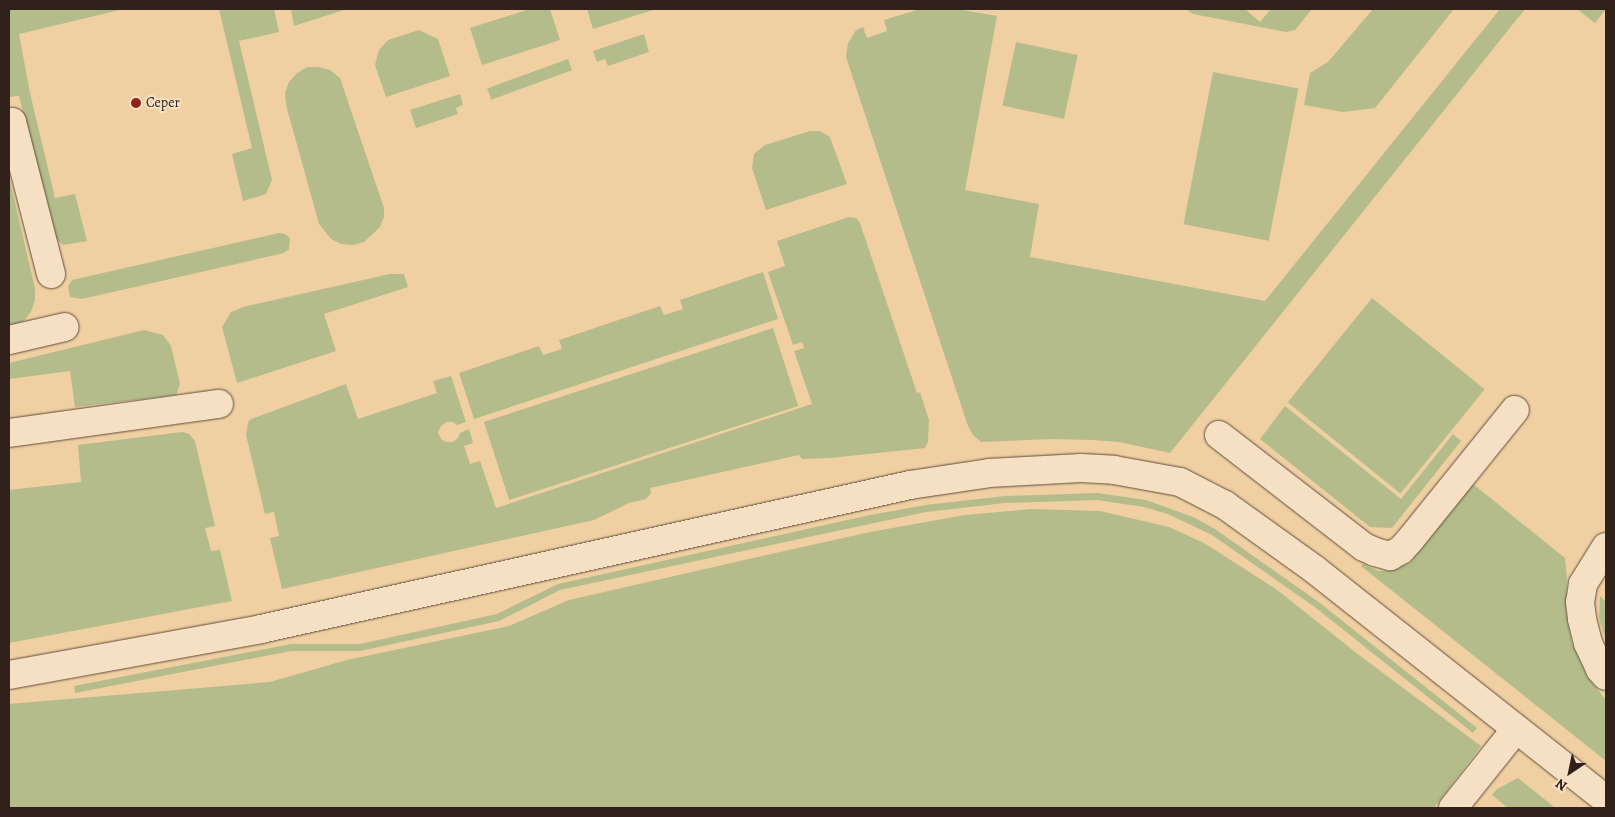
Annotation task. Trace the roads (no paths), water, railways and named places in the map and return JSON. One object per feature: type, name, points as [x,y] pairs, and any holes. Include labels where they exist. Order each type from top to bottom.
[{"type":"street","points":[[9,122],[12,122],[51,274]]},
{"type":"street","points":[[9,340],[65,327]]},
{"type":"street","points":[[9,433],[219,404]]},
{"type":"street","points":[[1218,435],[1364,547],[1390,556],[1401,550],[1410,540],[1515,410]]},
{"type":"street","points":[[9,675],[261,629],[910,485],[989,473],[1081,468],[1114,470],[1180,482],[1225,505],[1306,563],[1606,800]]},
{"type":"street","points":[[1606,547],[1583,584],[1580,602],[1588,643],[1600,669],[1606,676]]},
{"type":"street","points":[[1453,808],[1516,729]]},
{"type":"place","name":"Ceper","points":[[136,103]]}]
